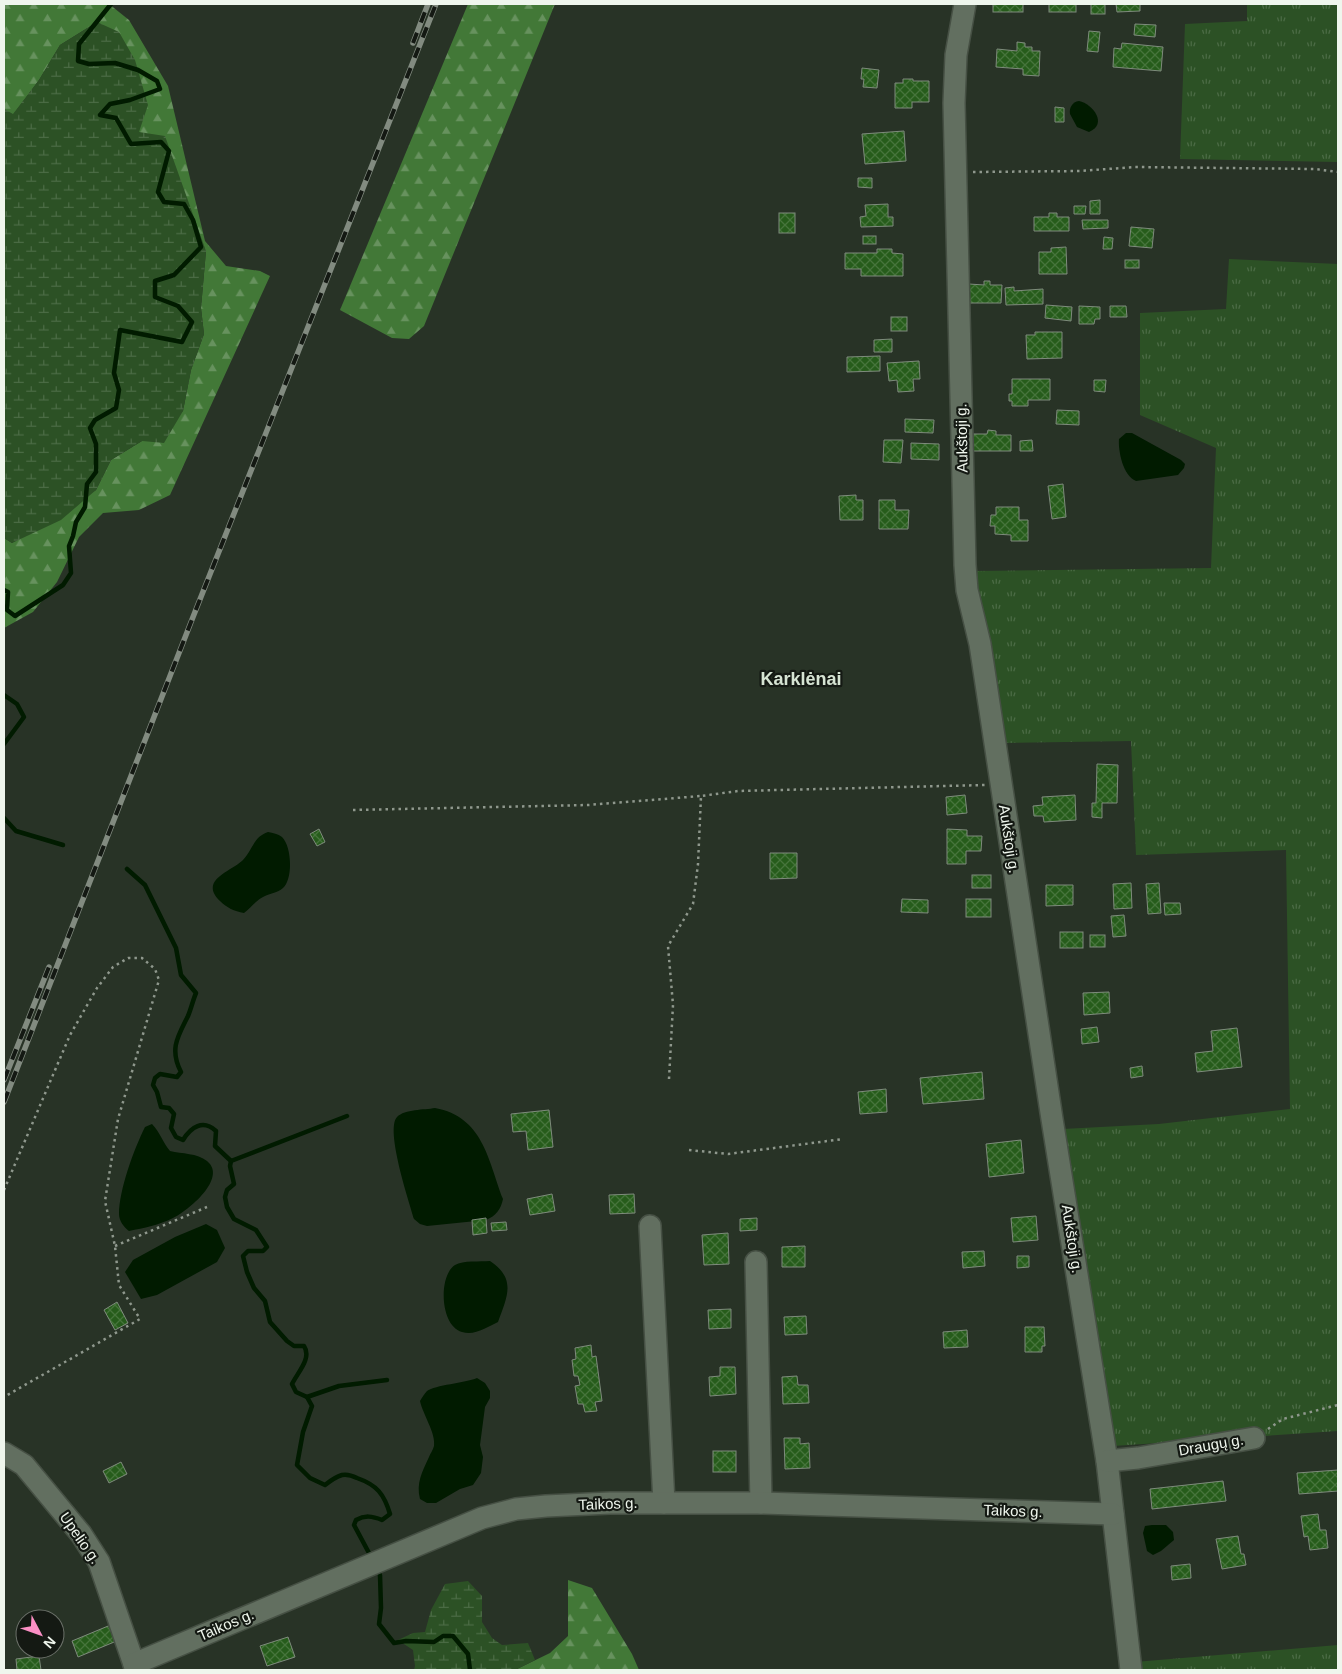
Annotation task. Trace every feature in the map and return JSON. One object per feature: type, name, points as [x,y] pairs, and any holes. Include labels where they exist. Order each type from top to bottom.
[{"type":"street","name":"Aukštoji g.","points":[[966,4],[956,55],[954,103],[967,590],[980,644],[1107,1461],[1131,1670]]},
{"type":"street","points":[[650,1226],[664,1503]]},
{"type":"street","points":[[756,1262],[761,1503]]},
{"type":"street","name":"Draugų g.","points":[[1107,1461],[1138,1458],[1254,1438]]},
{"type":"street","name":"Upelio g.","points":[[4,1454],[24,1465],[81,1534],[100,1562],[135,1667]]},
{"type":"street","name":"Taikos g.","points":[[135,1667],[482,1518],[516,1510],[546,1506],[761,1503],[1113,1514]]},
{"type":"path","points":[[955,172],[1080,171],[1135,167],[1338,172]]},
{"type":"path","points":[[353,810],[588,805],[701,796],[738,791],[1001,785]]},
{"type":"path","points":[[669,1079],[673,1005],[668,946],[693,904],[698,864],[701,796]]},
{"type":"path","points":[[4,1190],[70,1035],[97,988],[113,967],[128,958],[142,958],[155,969],[159,980],[118,1119],[105,1201],[115,1246],[119,1285],[140,1319],[4,1397]]},
{"type":"path","points":[[689,1150],[728,1154],[843,1139]]},
{"type":"path","points":[[115,1246],[207,1207]]},
{"type":"path","name":"Draugų g.","points":[[1254,1438],[1283,1419],[1338,1405]]},
{"type":"green space","points":[[4,4],[109,4],[129,20],[168,86],[205,241],[226,266],[260,271],[270,276],[170,495],[139,510],[103,513],[79,537],[57,582],[33,612],[4,628],[4,538],[12,543],[96,490],[111,460],[142,441],[183,411],[191,370],[204,334],[201,308],[206,251],[139,132],[97,22],[60,45],[39,80],[13,115],[4,109]]},
{"type":"green space","points":[[468,4],[555,4],[424,326],[409,339],[392,338],[340,310]]},
{"type":"green space","points":[[1247,4],[1338,4],[1338,162],[1180,159],[1185,24],[1247,21]]},
{"type":"green space","points":[[97,22],[119,32],[135,60],[148,105],[139,132],[165,136],[206,251],[201,308],[204,334],[191,370],[183,411],[164,443],[142,441],[111,460],[96,490],[61,520],[12,543],[4,538],[4,109],[13,114],[39,80],[60,45]]},
{"type":"green space","points":[[1229,259],[1338,264],[1338,1431],[1113,1446],[1063,1129],[1159,1124],[1290,1109],[1286,850],[1136,855],[1131,741],[1001,743],[975,571],[1211,568],[1216,448],[1140,415],[1140,313],[1226,309]]},
{"type":"green space","points":[[568,1580],[592,1588],[632,1654],[639,1670],[515,1670],[550,1653],[568,1636]]},
{"type":"green space","points":[[468,1581],[482,1596],[482,1622],[492,1638],[502,1645],[528,1643],[535,1660],[515,1670],[414,1670],[413,1650],[398,1640],[413,1633],[425,1632],[431,1610],[445,1584]]},
{"type":"green space","points":[[1338,1645],[1338,1670],[1136,1670],[1135,1662]]},
{"type":"shaded area","points":[[1079,101],[1089,106],[1098,119],[1095,128],[1089,132],[1077,127],[1070,114],[1074,103]]},
{"type":"shaded area","points":[[1126,433],[1132,433],[1181,460],[1185,464],[1184,468],[1178,475],[1136,481],[1131,478],[1125,469],[1119,450],[1119,439]]},
{"type":"shaded area","points":[[268,832],[282,837],[288,848],[290,871],[286,884],[281,890],[259,899],[244,913],[231,909],[214,894],[213,887],[215,882],[225,872],[243,860],[256,840]]},
{"type":"shaded area","points":[[435,1108],[464,1120],[474,1130],[488,1155],[503,1199],[498,1212],[486,1220],[427,1226],[420,1224],[414,1219],[399,1166],[394,1124],[400,1114]]},
{"type":"shaded area","points":[[152,1124],[170,1151],[203,1158],[212,1168],[213,1176],[204,1193],[188,1209],[168,1220],[129,1231],[122,1224],[119,1217],[122,1193],[132,1158],[141,1136],[145,1127]]},
{"type":"shaded area","points":[[206,1224],[217,1230],[225,1248],[217,1262],[157,1295],[141,1299],[125,1272],[133,1260],[175,1237]]},
{"type":"shaded area","points":[[490,1261],[504,1275],[508,1289],[498,1322],[476,1332],[462,1332],[449,1321],[444,1300],[446,1279],[450,1271],[458,1263]]},
{"type":"shaded area","points":[[477,1378],[485,1383],[490,1391],[490,1398],[485,1407],[480,1445],[483,1457],[481,1473],[473,1485],[460,1489],[436,1503],[427,1503],[420,1499],[419,1483],[434,1447],[434,1441],[420,1401],[426,1392],[431,1389]]},
{"type":"shaded area","points":[[1166,1525],[1173,1532],[1174,1540],[1153,1555],[1147,1551],[1143,1533],[1145,1526]]},
{"type":"building","points":[[993,4],[1023,4],[1023,12],[993,12]]},
{"type":"building","points":[[1049,4],[1076,4],[1076,12],[1049,12]]},
{"type":"building","points":[[1091,4],[1105,4],[1105,14],[1091,14]]},
{"type":"building","points":[[1116,4],[1140,4],[1140,11],[1117,12]]},
{"type":"building","points":[[1135,24],[1156,25],[1155,37],[1134,35]]},
{"type":"building","points":[[1089,31],[1100,32],[1098,52],[1087,51]]},
{"type":"building","points":[[1017,42],[1025,43],[1025,47],[1032,47],[1032,51],[1040,51],[1039,76],[1023,75],[1023,69],[996,67],[997,49],[1017,51]]},
{"type":"building","points":[[1122,43],[1163,47],[1161,71],[1113,67],[1114,48],[1121,49]]},
{"type":"building","points":[[862,68],[879,70],[877,88],[863,87],[864,79],[861,79]]},
{"type":"building","points":[[903,79],[929,81],[929,102],[912,102],[912,108],[895,108],[895,83],[903,83]]},
{"type":"building","points":[[1055,107],[1064,108],[1064,122],[1055,122]]},
{"type":"building","points":[[904,131],[906,161],[865,164],[862,134]]},
{"type":"building","points":[[858,178],[872,178],[872,188],[858,187]]},
{"type":"building","points":[[1100,200],[1100,214],[1090,214],[1090,201]]},
{"type":"building","points":[[888,204],[888,217],[893,217],[893,226],[861,227],[860,217],[866,216],[865,205]]},
{"type":"building","points":[[1074,206],[1086,206],[1085,214],[1074,214]]},
{"type":"building","points":[[779,213],[795,213],[795,233],[779,233]]},
{"type":"building","points":[[1049,213],[1057,213],[1057,217],[1069,217],[1069,231],[1034,231],[1034,217],[1049,217]]},
{"type":"building","points":[[1082,220],[1108,220],[1108,228],[1083,229]]},
{"type":"building","points":[[1131,227],[1154,229],[1152,248],[1129,246]]},
{"type":"building","points":[[863,236],[876,236],[876,244],[863,244]]},
{"type":"building","points":[[1104,237],[1113,238],[1112,249],[1103,249]]},
{"type":"building","points":[[1066,247],[1067,274],[1039,274],[1039,252],[1051,252],[1051,248]]},
{"type":"building","points":[[877,249],[892,249],[892,253],[903,254],[903,276],[861,276],[861,269],[845,269],[845,253],[877,253]]},
{"type":"building","points":[[1125,260],[1139,260],[1139,268],[1125,268]]},
{"type":"building","points":[[984,281],[990,281],[990,285],[1002,285],[1001,303],[969,303],[969,284],[984,285]]},
{"type":"building","points":[[1014,287],[1014,291],[1043,289],[1043,304],[1006,305],[1005,288]]},
{"type":"building","points":[[1046,305],[1072,307],[1071,321],[1045,318]]},
{"type":"building","points":[[1079,306],[1100,307],[1100,319],[1095,319],[1094,324],[1079,324]]},
{"type":"building","points":[[1110,306],[1126,306],[1127,317],[1110,317]]},
{"type":"building","points":[[891,317],[907,317],[907,331],[891,331]]},
{"type":"building","points":[[1035,332],[1062,332],[1062,358],[1027,359],[1026,335],[1035,335]]},
{"type":"building","points":[[892,339],[892,352],[874,352],[874,340]]},
{"type":"building","points":[[880,356],[880,371],[847,372],[847,357]]},
{"type":"building","points":[[919,361],[920,379],[913,379],[914,391],[898,392],[897,380],[889,381],[887,363]]},
{"type":"building","points":[[1012,379],[1050,379],[1050,400],[1028,400],[1028,406],[1012,406],[1012,401],[1009,401],[1009,394],[1012,394]]},
{"type":"building","points":[[1094,380],[1106,380],[1105,392],[1094,391]]},
{"type":"building","points":[[1057,410],[1079,411],[1079,425],[1056,424]]},
{"type":"building","points":[[905,419],[934,420],[933,433],[905,432]]},
{"type":"building","points":[[988,430],[996,431],[996,435],[1011,435],[1011,451],[972,451],[972,434],[987,434]]},
{"type":"building","points":[[884,440],[903,440],[901,463],[883,462]]},
{"type":"building","points":[[1032,440],[1033,451],[1020,451],[1020,441]]},
{"type":"building","points":[[911,443],[939,444],[939,460],[911,459]]},
{"type":"building","points":[[1063,484],[1066,517],[1052,519],[1048,486]]},
{"type":"building","points":[[856,495],[856,500],[863,500],[863,520],[840,520],[839,496]]},
{"type":"building","points":[[879,500],[895,500],[895,510],[909,510],[908,529],[879,529]]},
{"type":"building","points":[[996,507],[1019,507],[1019,520],[1028,520],[1028,541],[1011,541],[1011,535],[995,534],[995,526],[990,526],[991,515],[996,515]]},
{"type":"building","points":[[1097,764],[1118,765],[1117,803],[1102,803],[1102,818],[1092,817],[1092,803],[1096,803]]},
{"type":"building","points":[[965,795],[967,813],[947,815],[946,797]]},
{"type":"building","points":[[1075,795],[1076,820],[1044,822],[1043,816],[1034,816],[1033,806],[1043,805],[1042,797]]},
{"type":"building","points":[[319,829],[325,842],[317,846],[310,834]]},
{"type":"building","points":[[947,829],[967,830],[967,836],[982,836],[981,851],[966,851],[966,864],[947,864]]},
{"type":"building","points":[[770,853],[797,853],[797,878],[770,879]]},
{"type":"building","points":[[972,875],[991,875],[991,888],[972,888]]},
{"type":"building","points":[[1131,883],[1132,908],[1114,909],[1113,884]]},
{"type":"building","points":[[1159,883],[1161,913],[1148,914],[1146,884]]},
{"type":"building","points":[[1046,885],[1073,885],[1073,905],[1046,906]]},
{"type":"building","points":[[902,899],[928,900],[928,913],[901,912]]},
{"type":"building","points":[[966,899],[991,899],[991,917],[966,917]]},
{"type":"building","points":[[1164,903],[1180,903],[1181,914],[1165,915]]},
{"type":"building","points":[[1124,915],[1126,936],[1113,937],[1111,916]]},
{"type":"building","points":[[1060,932],[1083,932],[1083,948],[1060,948]]},
{"type":"building","points":[[1090,935],[1105,935],[1105,947],[1090,947]]},
{"type":"building","points":[[1109,992],[1110,1013],[1084,1015],[1083,993]]},
{"type":"building","points":[[1097,1027],[1099,1042],[1082,1044],[1081,1029]]},
{"type":"building","points":[[1237,1028],[1242,1067],[1197,1072],[1195,1053],[1213,1051],[1211,1031]]},
{"type":"building","points":[[1142,1066],[1143,1076],[1131,1078],[1130,1068]]},
{"type":"building","points":[[982,1072],[984,1099],[923,1104],[920,1078]]},
{"type":"building","points":[[886,1089],[887,1112],[860,1114],[858,1092]]},
{"type":"building","points":[[549,1110],[553,1147],[528,1150],[526,1131],[513,1132],[511,1114]]},
{"type":"building","points":[[1021,1140],[1024,1173],[989,1177],[986,1144]]},
{"type":"building","points":[[552,1194],[555,1211],[530,1215],[527,1199]]},
{"type":"building","points":[[634,1194],[635,1213],[610,1214],[609,1195]]},
{"type":"building","points":[[1036,1216],[1038,1240],[1013,1242],[1011,1218]]},
{"type":"building","points":[[486,1218],[487,1233],[473,1235],[472,1220]]},
{"type":"building","points":[[757,1218],[757,1230],[740,1231],[740,1219]]},
{"type":"building","points":[[506,1222],[507,1230],[492,1231],[491,1223]]},
{"type":"building","points":[[728,1233],[729,1264],[704,1265],[702,1235]]},
{"type":"building","points":[[805,1246],[805,1267],[782,1267],[782,1247]]},
{"type":"building","points":[[984,1251],[985,1266],[963,1268],[962,1252]]},
{"type":"building","points":[[1017,1256],[1029,1256],[1029,1267],[1017,1268]]},
{"type":"building","points":[[117,1302],[128,1323],[115,1330],[104,1310]]},
{"type":"building","points":[[731,1309],[731,1328],[709,1329],[708,1310]]},
{"type":"building","points":[[806,1316],[807,1334],[785,1335],[784,1317]]},
{"type":"building","points":[[1025,1327],[1044,1327],[1045,1346],[1042,1346],[1042,1352],[1025,1352]]},
{"type":"building","points":[[967,1330],[968,1347],[944,1348],[943,1332]]},
{"type":"building","points":[[591,1345],[592,1357],[596,1356],[602,1401],[595,1402],[597,1411],[585,1412],[583,1404],[578,1404],[575,1386],[580,1385],[578,1376],[574,1376],[572,1360],[576,1359],[575,1348]]},
{"type":"building","points":[[720,1367],[735,1367],[736,1394],[710,1396],[709,1377],[720,1376]]},
{"type":"building","points":[[797,1376],[798,1385],[808,1385],[809,1403],[783,1404],[782,1377]]},
{"type":"building","points":[[784,1438],[800,1438],[800,1444],[809,1443],[810,1468],[785,1469]]},
{"type":"building","points":[[713,1451],[736,1451],[736,1472],[713,1472]]},
{"type":"building","points":[[121,1462],[127,1474],[109,1483],[103,1471]]},
{"type":"building","points":[[1338,1470],[1338,1491],[1299,1494],[1297,1473]]},
{"type":"building","points":[[1223,1481],[1226,1501],[1152,1509],[1150,1489]]},
{"type":"building","points":[[1318,1514],[1320,1530],[1326,1530],[1328,1548],[1310,1550],[1308,1536],[1304,1537],[1301,1516]]},
{"type":"building","points":[[1238,1536],[1241,1554],[1244,1554],[1246,1565],[1222,1569],[1216,1539]]},
{"type":"building","points":[[1190,1564],[1191,1578],[1172,1580],[1171,1566]]},
{"type":"building","points":[[113,1624],[119,1640],[78,1657],[72,1641]]},
{"type":"building","points":[[288,1637],[295,1657],[267,1666],[260,1646]]},
{"type":"building","points":[[16,1659],[39,1659],[41,1670],[17,1670]]},
{"type":"waterway","points":[[4,590],[8,592],[7,610],[15,616],[63,585],[71,573],[69,546],[76,522],[85,507],[87,484],[96,472],[96,444],[90,428],[95,420],[116,408],[119,390],[114,373],[120,330],[182,342],[192,322],[178,306],[155,297],[155,281],[174,275],[201,247],[193,220],[184,204],[164,202],[158,192],[169,151],[161,142],[131,144],[116,118],[100,115],[110,104],[130,100],[160,89],[157,81],[138,70],[115,63],[89,64],[78,61],[79,44],[111,4]]},
{"type":"waterway","points":[[4,695],[17,704],[24,717],[4,744]]},
{"type":"waterway","points":[[4,818],[16,831],[63,845]]},
{"type":"waterway","points":[[127,869],[145,885],[176,948],[181,975],[196,993],[176,1043],[177,1064],[181,1072],[177,1077],[160,1074],[155,1078],[153,1085],[161,1107],[169,1108],[174,1114],[171,1128],[176,1137],[183,1140],[190,1131],[198,1126],[211,1127],[216,1131],[215,1146],[231,1161],[230,1166],[234,1184],[227,1190],[225,1197],[227,1207],[234,1219],[256,1230],[267,1247],[263,1251],[248,1251],[243,1256],[247,1272],[254,1288],[265,1301],[270,1322],[287,1341],[294,1346],[304,1346],[306,1351],[301,1370],[292,1384],[296,1392],[307,1397],[312,1406],[303,1432],[297,1465],[310,1478],[325,1485],[337,1477],[348,1475],[370,1484],[379,1491],[390,1514],[382,1520],[362,1517],[356,1520],[354,1525],[369,1553]]},
{"type":"waterway","points":[[231,1161],[347,1116]]},
{"type":"waterway","points":[[307,1397],[339,1386],[387,1380]]},
{"type":"waterway","points":[[380,1575],[381,1608],[379,1624],[394,1643],[406,1641],[434,1642],[443,1636],[453,1636],[468,1654],[470,1670]]},
{"type":"railway","points":[[413,43],[428,4]]},
{"type":"railway","points":[[4,1102],[193,617],[436,4]]},
{"type":"railway","points":[[4,1080],[49,967]]},
{"type":"district","name":"Karklėnai","points":[[801,679]]}]
